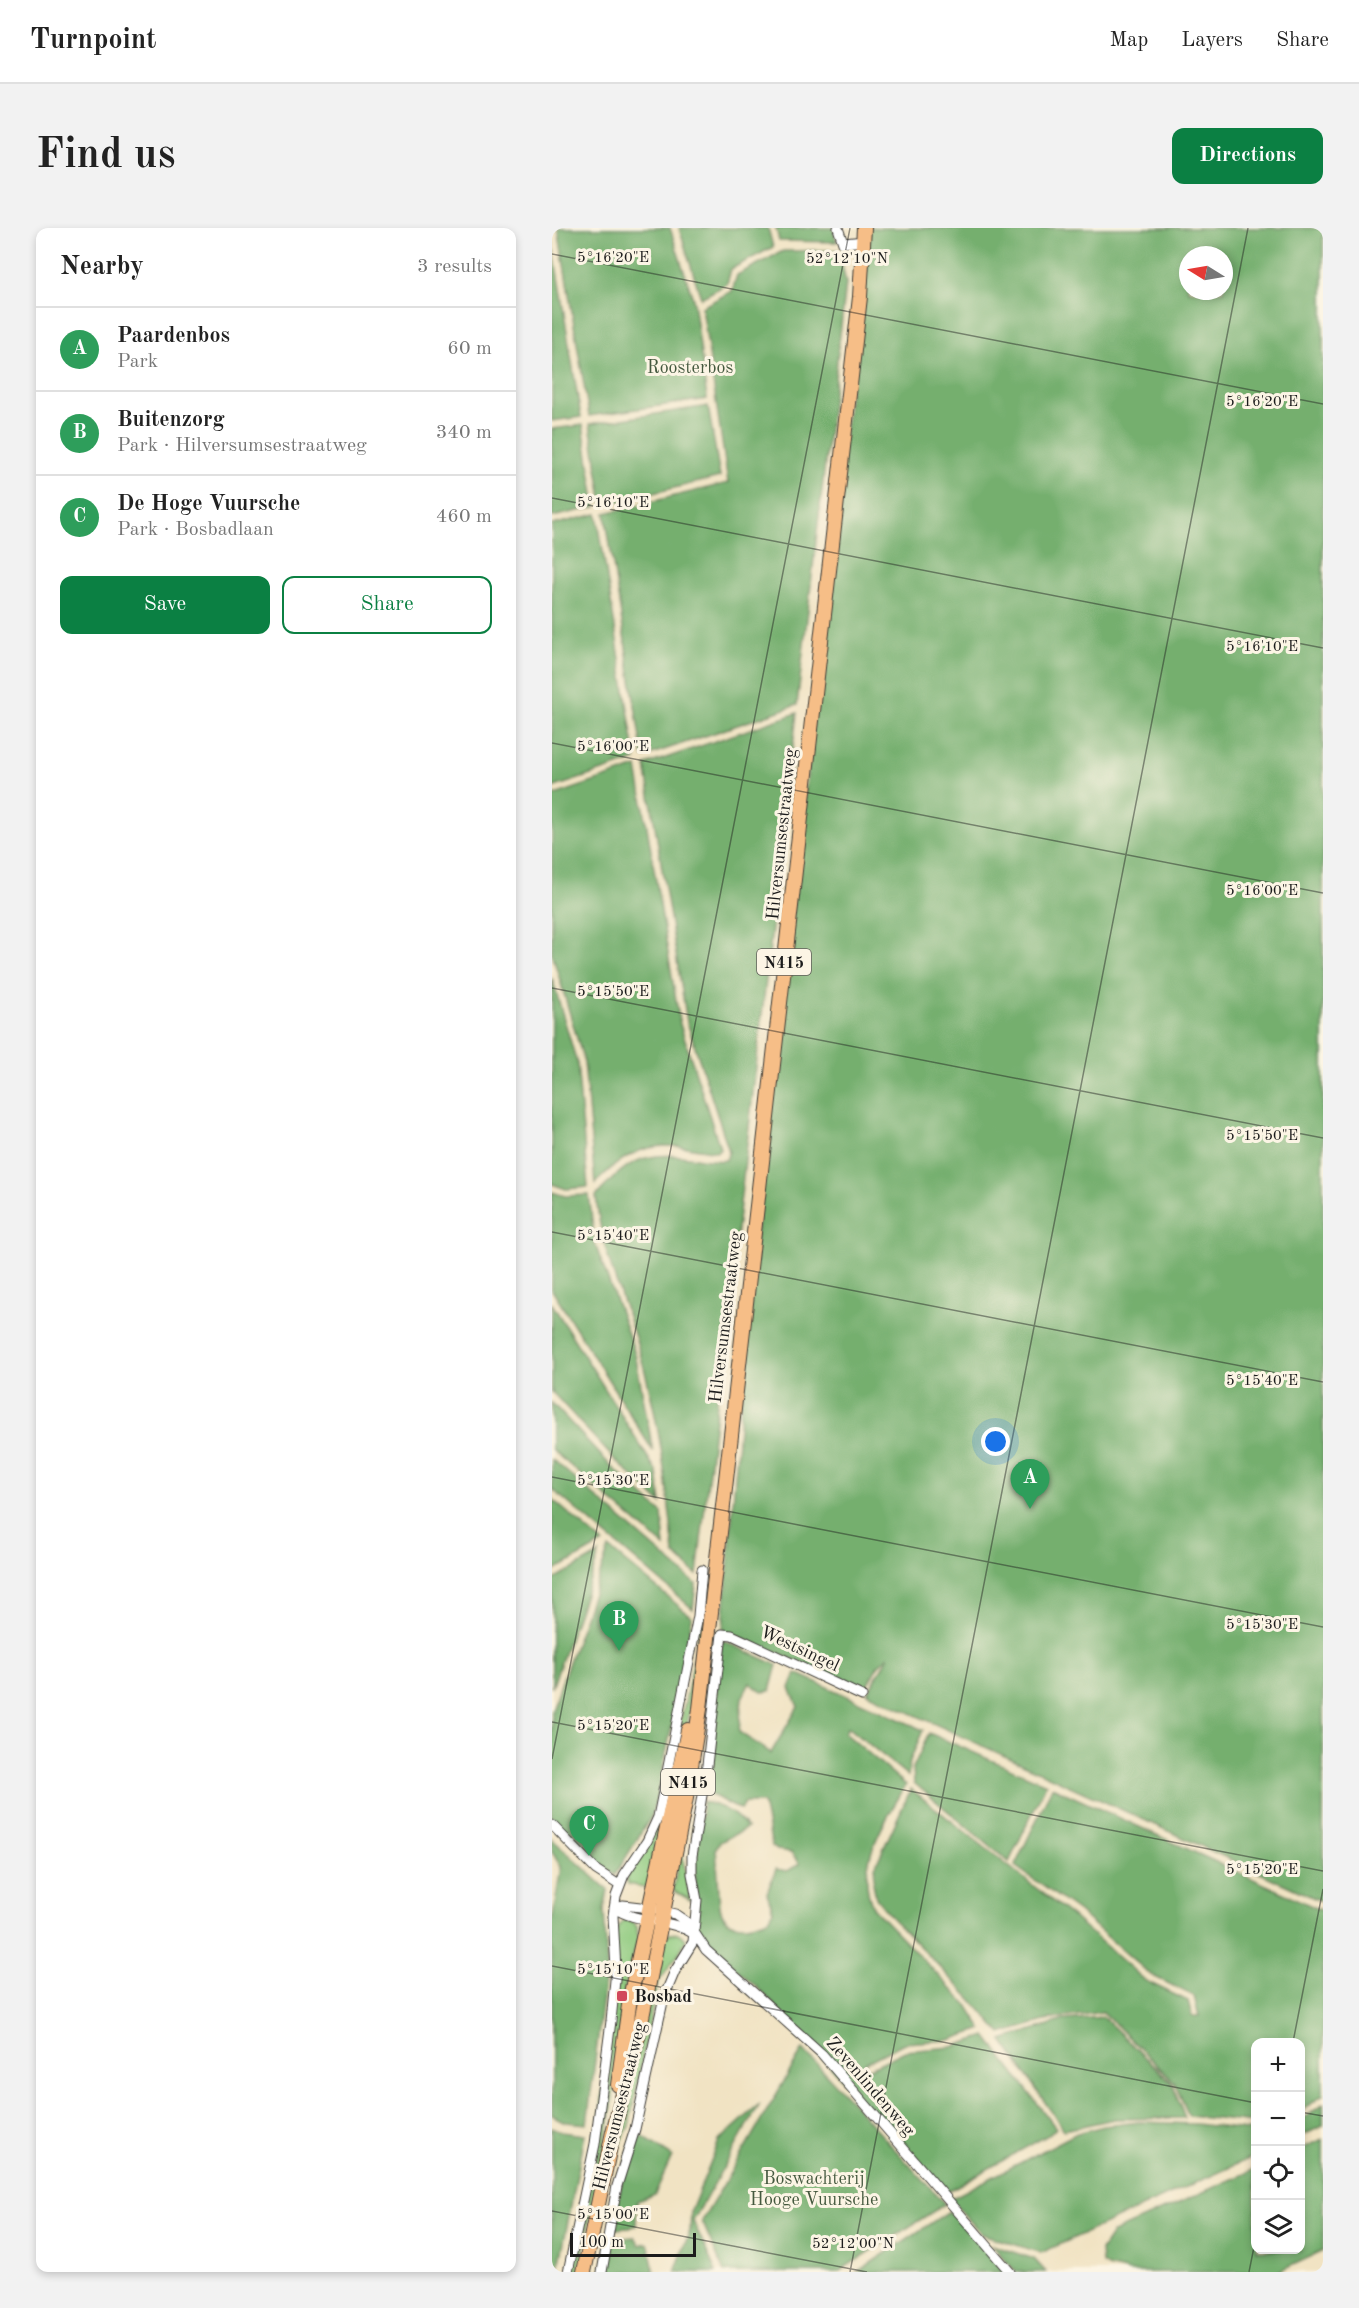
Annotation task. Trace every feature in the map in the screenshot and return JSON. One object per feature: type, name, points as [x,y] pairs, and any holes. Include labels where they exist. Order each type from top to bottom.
[{"type":"main road","name":"Hilversumsestraatweg","points":[[584,2272],[663,1917],[700,1709],[706,1639],[861,284],[862,235]]},
{"type":"main road","name":"Hilversumsestraatweg","points":[[614,2132],[624,2034],[706,1639]]},
{"type":"street","points":[[838,228],[843,243],[862,235]]},
{"type":"street","name":"Hilversumsestraatweg","points":[[568,2272],[595,2144],[611,2021],[616,1970],[614,1908],[619,1885],[647,1841],[657,1817],[696,1627],[702,1570]]},
{"type":"street","name":"Hilversumsestraatweg","points":[[602,2272],[617,2186],[635,2129],[664,1997],[675,1971],[693,1942],[697,1900],[692,1856],[722,1634]]},
{"type":"street","name":"Westsingel","points":[[722,1634],[732,1635],[862,1696]]},
{"type":"street","points":[[552,1825],[596,1870],[619,1885]]},
{"type":"street","points":[[614,1908],[623,1905],[648,1914]]},
{"type":"street","name":"Zevenlindenweg","points":[[648,1914],[663,1917],[694,1935],[706,1950],[822,2054],[1010,2272]]},
{"type":"green space","name":"Roosterbos","points":[[558,228],[670,228],[694,302],[707,399],[589,416]]},
{"type":"green space","points":[[679,228],[768,228],[773,247],[731,269],[727,284],[701,298]]},
{"type":"green space","points":[[776,228],[833,228],[837,242],[779,241]]},
{"type":"green space","points":[[868,228],[1323,228],[1323,1902],[867,1693],[889,1656],[878,1666],[864,1690],[723,1630],[750,1289]]},
{"type":"green space","points":[[552,240],[581,417],[552,421]]},
{"type":"green space","points":[[839,250],[846,283],[797,705],[643,757],[605,513],[728,483],[702,307],[732,291],[737,275],[783,251]]},
{"type":"green space","points":[[708,406],[720,477],[603,505],[590,424]]},
{"type":"green space","points":[[583,425],[596,507],[552,517],[552,429]]},
{"type":"green space","points":[[597,514],[636,760],[552,788],[552,525]]},
{"type":"green space","points":[[797,713],[697,1575],[674,1554],[659,1435],[649,1387],[603,1240],[596,1196],[626,1167],[647,1158],[672,1156],[721,1161],[726,1160],[729,1151],[687,1022],[645,765]]},
{"type":"green space","points":[[637,767],[680,1024],[720,1148],[717,1152],[665,1146],[650,1148],[623,1159],[595,1184],[584,1062],[552,953],[552,796]]},
{"type":"green space","points":[[552,978],[577,1063],[588,1187],[566,1189],[552,1184]]},
{"type":"green space","points":[[552,1192],[565,1196],[589,1195],[595,1244],[635,1353],[653,1451],[552,1290]]},
{"type":"green space","points":[[552,1304],[657,1472],[661,1503],[615,1460],[552,1392]]},
{"type":"green space","points":[[552,1403],[610,1465],[662,1513],[665,1547],[552,1450]]},
{"type":"green space","points":[[552,1459],[696,1584],[693,1609],[552,1489]]},
{"type":"green space","points":[[552,1499],[603,1543],[552,1572]]},
{"type":"green space","points":[[609,1548],[692,1617],[657,1797],[651,1817],[615,1875],[588,1858],[552,1825],[552,1710]]},
{"type":"green space","points":[[599,1554],[552,1688],[552,1581]]},
{"type":"green space","points":[[705,1586],[708,1587],[697,1672],[650,1888],[628,1884],[626,1878],[664,1802],[695,1655]]},
{"type":"green space","points":[[722,1640],[777,1665],[770,1691],[762,1692],[750,1683],[742,1698],[739,1732],[771,1753],[798,1707],[790,1688],[796,1673],[923,1730],[910,1761],[908,1776],[848,1727],[845,1733],[906,1785],[874,1844],[867,1877],[868,1893],[874,1909],[967,2005],[982,2029],[950,2040],[904,2043],[863,2064],[868,2069],[905,2051],[952,2047],[986,2036],[1056,2128],[1050,2134],[945,2193],[764,1994],[698,1934],[695,1870],[703,1802],[728,1810],[747,1828],[720,1842],[716,1848],[720,1907],[723,1915],[734,1924],[748,1925],[770,1918],[773,1911],[767,1893],[776,1869],[787,1871],[800,1864],[791,1852],[777,1850],[772,1846],[763,1803],[744,1803],[742,1809],[705,1793]]},
{"type":"green space","points":[[929,1733],[1046,1784],[1009,1862],[914,1783],[913,1768]]},
{"type":"green space","points":[[1052,1787],[1323,1911],[1323,2095],[1305,2108],[1305,2038],[1251,2038],[1251,2123],[1189,2116],[1174,2082],[1103,2012],[1051,2019],[1001,2034],[876,1898],[873,1883],[875,1867],[911,1789],[1074,1918],[1146,1981],[1188,2001],[1192,2016],[1199,2016],[1194,1996],[1151,1975],[1079,1912],[1015,1866]]},
{"type":"green space","points":[[552,1839],[608,1890],[604,1909],[607,1966],[587,2124],[565,2122],[552,2115],[552,1923],[561,1867],[552,1852]]},
{"type":"green space","points":[[681,1848],[690,1900],[673,1890]]},
{"type":"green space","points":[[625,1920],[633,1922],[637,1927],[638,1940],[626,1980],[612,2107],[579,2272],[572,2272],[598,2145],[616,1933],[618,1926]]},
{"type":"green space","points":[[678,1933],[686,1939],[680,1952],[657,1985],[629,2126],[612,2161],[660,1943],[669,1934]]},
{"type":"green space","points":[[1103,2017],[1172,2083],[1185,2118],[1114,2119],[1064,2130],[1002,2040],[1064,2020]]},
{"type":"green space","name":"Boswachterij Hooge Vuursche","points":[[803,2049],[945,2204],[838,2272],[724,2272],[702,2221]]},
{"type":"green space","points":[[760,2104],[693,2221],[716,2272],[675,2272],[690,2231],[691,2211],[719,2141]]},
{"type":"green space","points":[[1323,2104],[1323,2126],[1305,2134],[1305,2117]]},
{"type":"green space","points":[[1139,2122],[1196,2124],[1251,2131],[1251,2158],[1041,2253],[982,2234],[950,2199],[1077,2133],[1104,2126]]},
{"type":"green space","points":[[552,2128],[562,2132],[585,2135],[558,2272],[552,2272]]},
{"type":"green space","points":[[637,2133],[672,2156],[655,2194],[637,2201],[636,2225],[630,2228],[612,2229],[626,2162]]},
{"type":"green space","points":[[1323,2139],[1323,2251],[1278,2272],[1130,2272],[1107,2267],[1102,2263],[1101,2250],[1113,2232],[1251,2171],[1251,2254],[1305,2254],[1305,2147]]},
{"type":"green space","points":[[949,2211],[1005,2272],[857,2272]]},
{"type":"green space","points":[[635,2237],[640,2245],[646,2243],[649,2245],[654,2272],[602,2272],[610,2238]]},
{"type":"green space","points":[[992,2245],[1034,2259],[1046,2272],[1016,2272]]},
{"type":"place","name":"Paardenbos","points":[[1030,1509]]},
{"type":"place","name":"Buitenzorg","points":[[619,1651]]},
{"type":"place","name":"De Hoge Vuursche","points":[[589,1856]]},
{"type":"place","name":"Bosbad","points":[[622,1996]]}]
